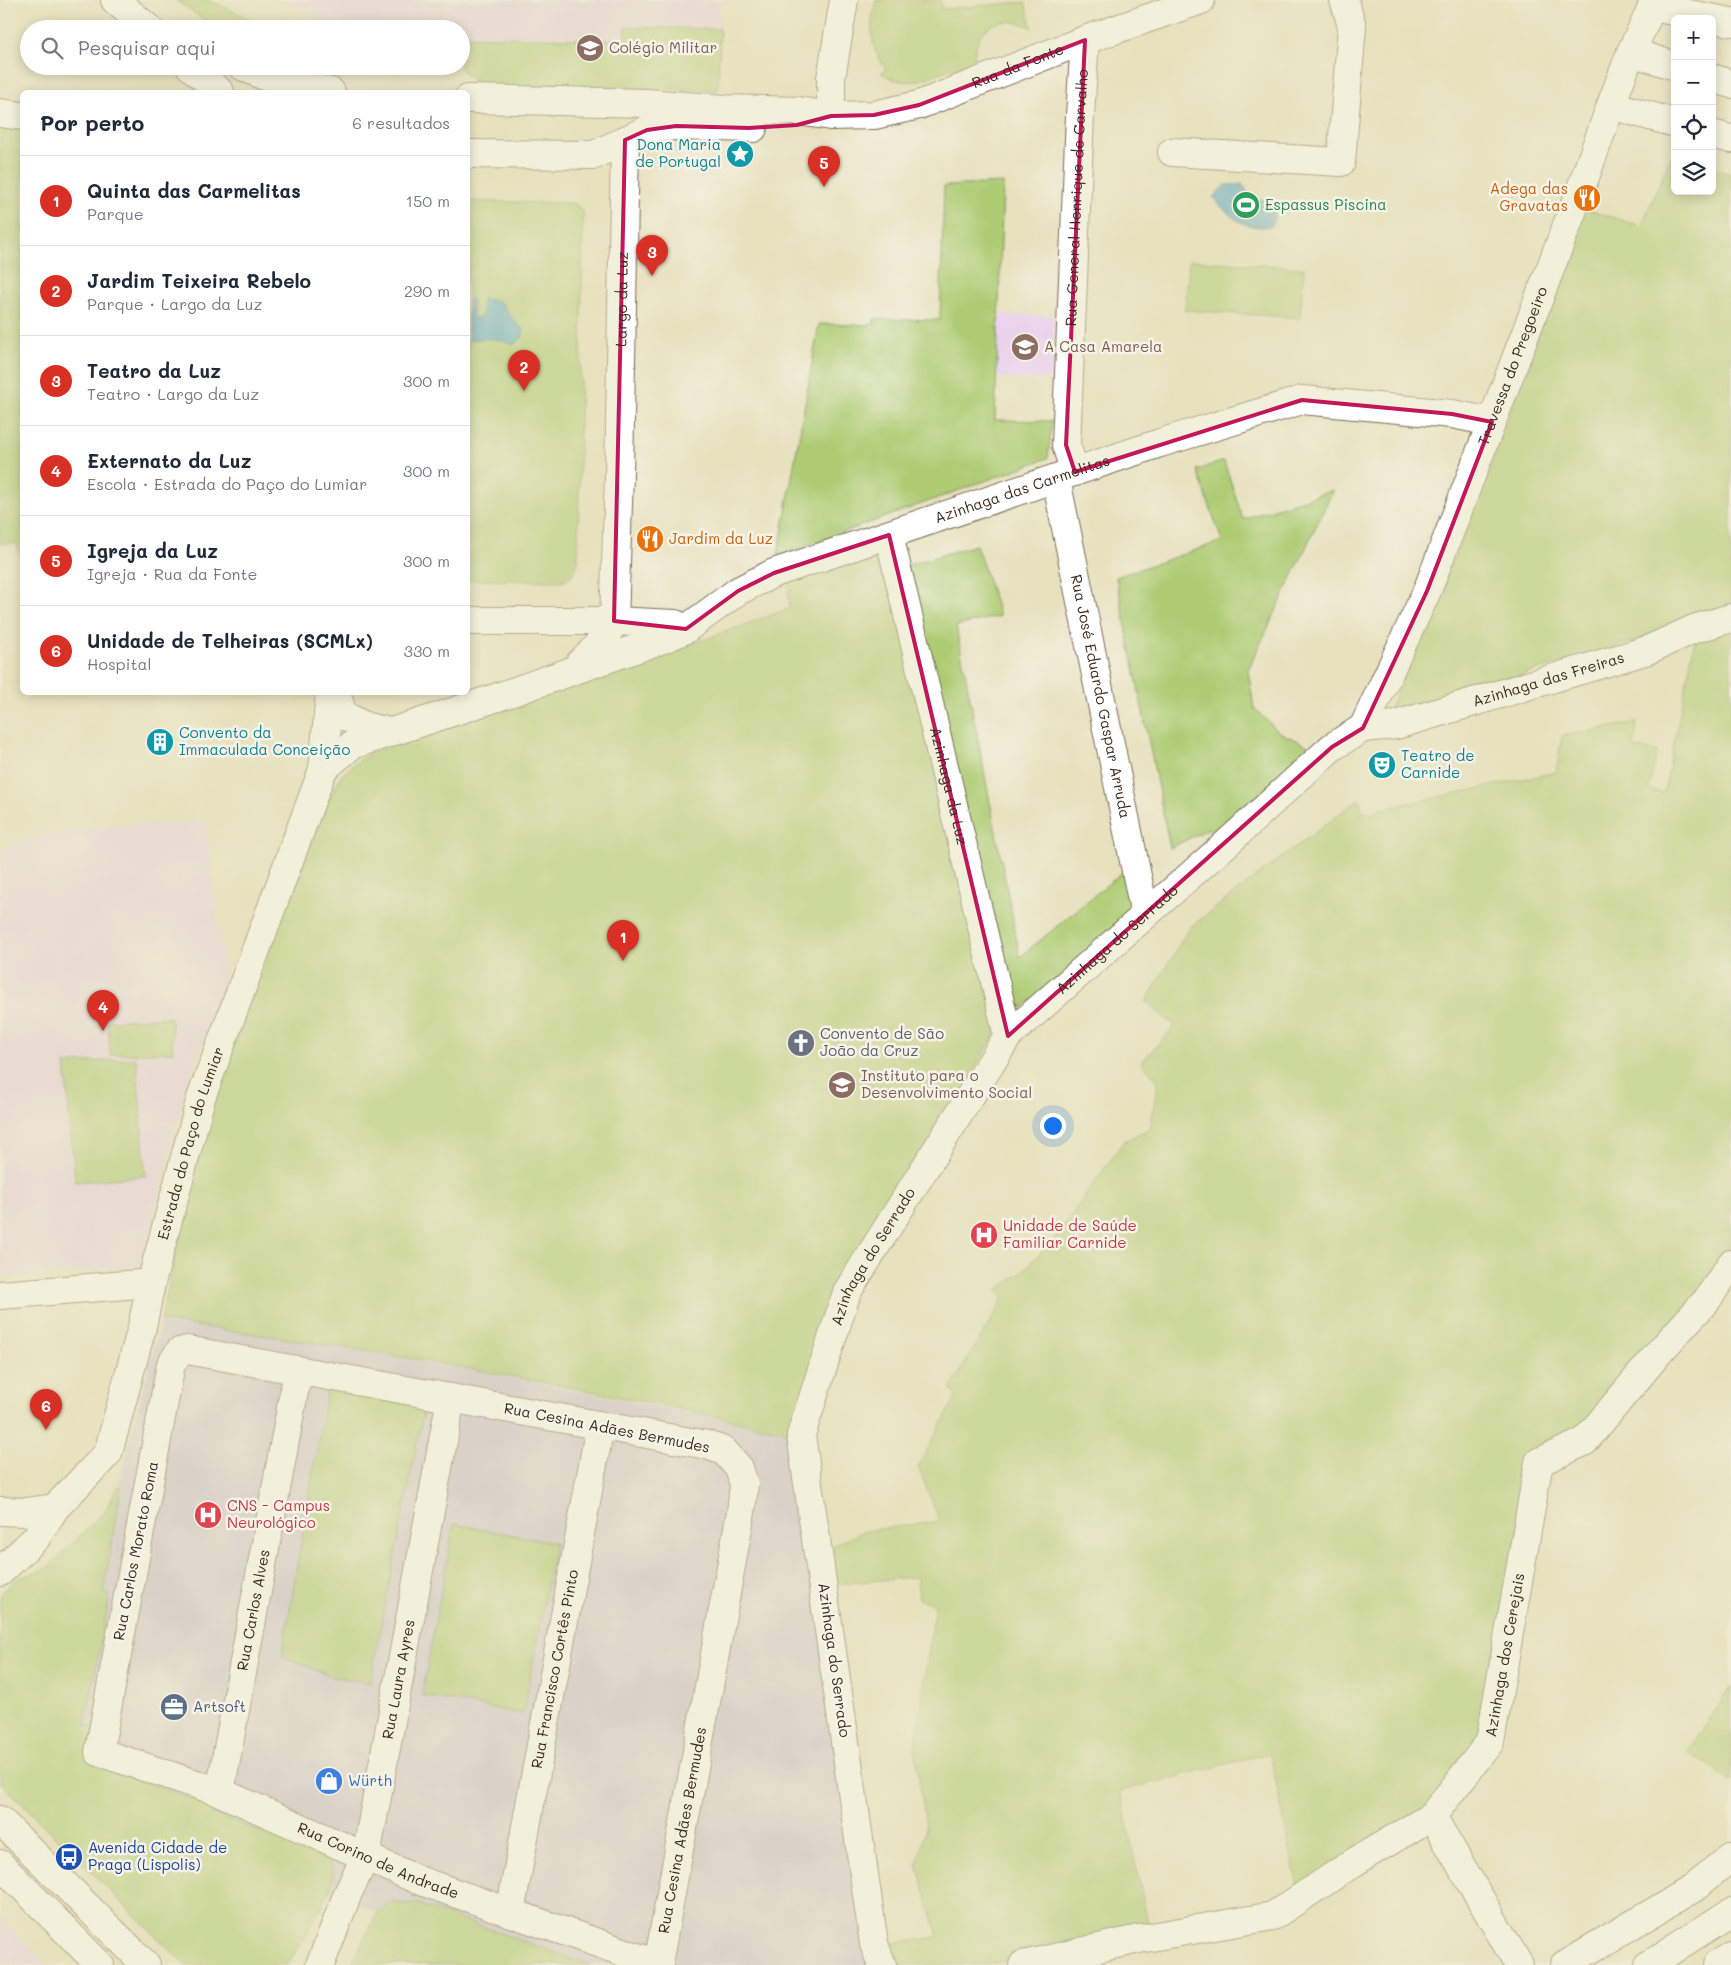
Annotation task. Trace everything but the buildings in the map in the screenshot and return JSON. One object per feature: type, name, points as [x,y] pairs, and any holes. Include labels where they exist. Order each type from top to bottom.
[{"type":"street","points":[[831,116],[831,78],[844,0]]},
{"type":"street","name":"Rua da Fonte","points":[[592,103],[647,103],[798,111],[831,116],[874,115],[919,105],[1085,40],[1201,0]]},
{"type":"street","points":[[1172,152],[1341,162],[1352,26],[1344,0]]},
{"type":"street","points":[[1652,3],[1731,22]]},
{"type":"street","name":"Travessa do Pregoeiro","points":[[1363,728],[1427,591],[1580,191],[1610,105],[1652,3]]},
{"type":"street","points":[[131,13],[145,20]]},
{"type":"street","name":"Rua General Henrique de Carvalho","points":[[1066,476],[1080,115],[1085,40]]},
{"type":"street","points":[[1631,52],[1671,65]]},
{"type":"street","points":[[200,75],[218,90]]},
{"type":"street","points":[[262,75],[271,79],[322,90]]},
{"type":"street","points":[[1716,79],[1731,84]]},
{"type":"street","points":[[470,99],[592,103],[625,140],[594,155],[470,154]]},
{"type":"street","points":[[1610,105],[1671,122]]},
{"type":"street","points":[[0,113],[20,116]]},
{"type":"street","name":"Rua da Fonte","points":[[625,140],[647,130],[676,126],[749,128],[788,125],[831,116]]},
{"type":"street","points":[[1716,135],[1731,139]]},
{"type":"street","name":"Largo da Luz","points":[[323,768],[352,745],[495,698],[575,669],[605,638],[614,621],[619,494],[625,140]]},
{"type":"street","name":"Azinhaga das Carmelitas","points":[[575,669],[666,638],[686,629],[738,591],[774,573],[1160,443],[1302,400],[1452,414],[1492,422]]},
{"type":"street","name":"Rua José Eduardo Gaspar Arruda","points":[[1066,476],[1145,915]]},
{"type":"street","name":"Azinhaga da Luz","points":[[889,535],[1008,1036]]},
{"type":"street","name":"Azinhaga das Freiras","points":[[1363,728],[1396,725],[1640,652],[1694,629],[1731,618]]},
{"type":"street","points":[[470,621],[614,621],[675,624],[686,629]]},
{"type":"street","points":[[323,768],[330,695]]},
{"type":"street","points":[[337,695],[343,715],[367,727],[390,732]]},
{"type":"street","name":"Azinhaga do Serrado","points":[[882,1965],[874,1944],[801,1434],[847,1292],[1008,1036],[1226,844],[1332,747],[1363,728]]},
{"type":"street","name":"Estrada do Paço do Lumiar","points":[[0,1572],[36,1538],[55,1508],[108,1454],[142,1326],[151,1283],[201,1098],[323,768]]},
{"type":"street","name":"Azinhaga dos Cerejais","points":[[1024,1965],[1140,1940],[1273,1916],[1356,1861],[1432,1816],[1490,1742],[1540,1462],[1584,1442],[1661,1350],[1707,1300],[1731,1264]]},
{"type":"street","points":[[0,1295],[151,1283]]},
{"type":"street","name":"Rua Cesina Adães Bermudes","points":[[179,1352],[187,1350],[707,1445],[724,1451],[739,1468],[744,1484],[659,1965]]},
{"type":"street","name":"Rua Carlos Morato Roma","points":[[99,1752],[171,1364],[179,1352]]},
{"type":"street","name":"Rua Carlos Alves","points":[[220,1792],[298,1370]]},
{"type":"street","name":"Rua Laura Ayres","points":[[319,1962],[366,1856],[451,1398]]},
{"type":"street","name":"Rua Francisco Cortês Pinto","points":[[510,1913],[600,1426]]},
{"type":"street","points":[[0,1511],[26,1512],[55,1508]]},
{"type":"street","name":"Rua Corino de Andrade","points":[[99,1752],[220,1792],[418,1880],[659,1965]]},
{"type":"street","points":[[1432,1816],[1519,1965]]},
{"type":"street","points":[[0,1820],[146,1965]]},
{"type":"street","points":[[1564,1965],[1694,1888],[1731,1857]]},
{"type":"street","points":[[0,1864],[100,1965]]},
{"type":"street","points":[[1649,1965],[1731,1912]]},
{"type":"street","points":[[1717,1965],[1731,1956]]},
{"type":"highlighted area","points":[[1085,40],[1066,445],[1075,472],[1302,400],[1452,414],[1492,422],[1427,591],[1363,728],[1332,747],[1008,1036],[889,535],[774,573],[738,591],[686,629],[614,621],[625,140],[647,130],[676,126],[749,128],[797,125],[831,116],[874,115],[919,105]]},
{"type":"shaded area","name":"Colégio Militar","points":[[283,0],[809,0],[808,4],[720,2],[718,90],[579,87],[564,90],[480,84],[466,75],[470,75],[470,20],[325,20]]},
{"type":"shaded area","name":"A Casa Amarela","points":[[997,315],[1054,316],[1052,379],[996,378]]},
{"type":"shaded area","points":[[206,821],[225,982],[188,1081],[141,1266],[0,1278],[0,852],[7,847],[70,830],[106,826]]},
{"type":"shaded area","points":[[161,1321],[257,1334],[477,1371],[792,1433],[869,1965],[590,1965],[418,1904],[390,1903],[377,1913],[329,1890],[333,1879],[315,1850],[211,1814],[213,1808],[107,1768],[85,1725],[110,1595],[103,1593],[121,1487],[118,1486]]},
{"type":"shaded area","points":[[0,1919],[48,1965],[0,1965]]},
{"type":"green space","points":[[175,0],[208,0],[253,20],[205,20]]},
{"type":"green space","points":[[876,0],[940,0],[943,9],[1025,2],[1032,28],[1011,21],[992,25],[979,39],[975,49],[974,61],[917,81],[898,81],[881,73],[886,69],[876,53],[872,36],[872,18]]},
{"type":"green space","points":[[626,27],[720,29],[718,90],[579,87],[514,90],[488,87],[479,84],[466,75],[470,75],[470,36],[625,40]]},
{"type":"green space","points":[[0,127],[20,131],[20,552],[18,553],[17,543],[0,544]]},
{"type":"green space","points":[[1671,157],[1671,195],[1716,195],[1716,169],[1731,174],[1731,612],[1395,713],[1391,712],[1390,708],[1477,504],[1582,208],[1641,226]]},
{"type":"green space","points":[[1003,183],[995,420],[1052,421],[1048,458],[778,556],[819,324],[874,325],[874,319],[940,320],[944,186]]},
{"type":"green space","points":[[470,201],[570,203],[576,204],[583,212],[578,560],[573,574],[561,581],[470,580]]},
{"type":"green space","points":[[1189,260],[1304,268],[1300,318],[1185,310]]},
{"type":"green space","points":[[1224,461],[1243,519],[1333,490],[1248,670],[1254,708],[1279,732],[1316,749],[1218,837],[1210,828],[1170,848],[1116,577],[1222,541],[1197,470]]},
{"type":"green space","points":[[976,545],[1000,616],[956,626],[1020,957],[1126,869],[1135,912],[1022,1008],[1015,1007],[905,566]]},
{"type":"green space","points":[[868,554],[891,569],[997,1032],[847,1281],[792,1433],[478,1370],[320,1344],[161,1321],[205,1120],[328,801],[341,776],[370,753],[692,644],[790,608],[788,591],[790,590],[787,581]]},
{"type":"green space","points":[[1731,624],[1731,1253],[1581,1432],[1531,1459],[1484,1737],[1428,1810],[1299,1893],[1270,1753],[1120,1791],[1150,1931],[986,1965],[889,1965],[881,1945],[938,1937],[917,1865],[926,1827],[915,1749],[935,1604],[919,1599],[917,1577],[836,1584],[828,1548],[864,1531],[940,1521],[918,1467],[957,1395],[950,1389],[1004,1298],[996,1291],[1019,1274],[1055,1239],[1123,1142],[1150,1128],[1158,1081],[1141,1062],[1175,1026],[1146,1002],[1189,928],[1359,799],[1363,813],[1556,772],[1562,736],[1637,722],[1634,748],[1657,751],[1649,789],[1664,793],[1696,635]]},
{"type":"green space","points":[[171,1017],[173,1052],[110,1055],[108,1021]]},
{"type":"green space","points":[[136,1058],[146,1176],[75,1182],[65,1064]]},
{"type":"green space","points":[[327,1390],[424,1407],[370,1683],[330,1676],[282,1656]]},
{"type":"green space","points":[[118,1486],[121,1487],[103,1593],[110,1595],[85,1725],[94,1727],[107,1768],[214,1807],[212,1814],[315,1850],[328,1860],[333,1870],[333,1879],[329,1891],[316,1918],[287,1965],[185,1965],[0,1782],[0,1595],[14,1580],[47,1568],[104,1513]]},
{"type":"green space","points":[[454,1524],[555,1543],[523,1714],[422,1695]]},
{"type":"green space","points":[[1731,1686],[1731,1781],[1687,1752]]},
{"type":"green space","points":[[390,1903],[418,1904],[590,1965],[351,1965],[377,1913]]},
{"type":"water","name":"Espassus Piscina","points":[[1242,184],[1254,200],[1269,200],[1276,210],[1272,226],[1254,226],[1238,221],[1225,211],[1213,197],[1225,185]]},
{"type":"water","points":[[472,298],[473,318],[483,317],[482,298],[498,301],[502,304],[510,316],[524,330],[522,338],[514,345],[491,339],[470,340],[470,299]]},
{"type":"place","name":"Colégio Militar","points":[[590,48]]},
{"type":"place","name":"Dona Maria de Portugal","points":[[740,154]]},
{"type":"place","name":"Igreja da Luz","points":[[824,187]]},
{"type":"place","name":"Adega das Gravatas","points":[[1587,198]]},
{"type":"place","name":"Espassus Piscina","points":[[1246,205]]},
{"type":"place","name":"Teatro da Luz","points":[[652,276]]},
{"type":"place","name":"A Casa Amarela","points":[[1025,347]]},
{"type":"place","name":"Jardim Teixeira Rebelo","points":[[524,391]]},
{"type":"place","name":"Jardim da Luz","points":[[650,539]]},
{"type":"place","name":"Convento da Immaculada Conceição","points":[[160,742]]},
{"type":"place","name":"Teatro de Carnide","points":[[1382,765]]},
{"type":"place","name":"Quinta das Carmelitas","points":[[623,961]]},
{"type":"place","name":"Externato da Luz","points":[[103,1031]]},
{"type":"place","name":"Convento de São João da Cruz","points":[[801,1043]]},
{"type":"place","name":"Instituto para o Desenvolvimento Social","points":[[842,1085]]},
{"type":"place","name":"Unidade de Saúde Familiar Carnide","points":[[984,1235]]},
{"type":"place","name":"Unidade de Telheiras (SCMLx)","points":[[46,1430]]},
{"type":"place","name":"CNS - Campus Neurológico","points":[[208,1515]]},
{"type":"place","name":"Artsoft","points":[[174,1707]]},
{"type":"place","name":"Würth","points":[[329,1781]]},
{"type":"place","name":"Avenida Cidade de Praga (Lispolis)","points":[[69,1857]]}]
